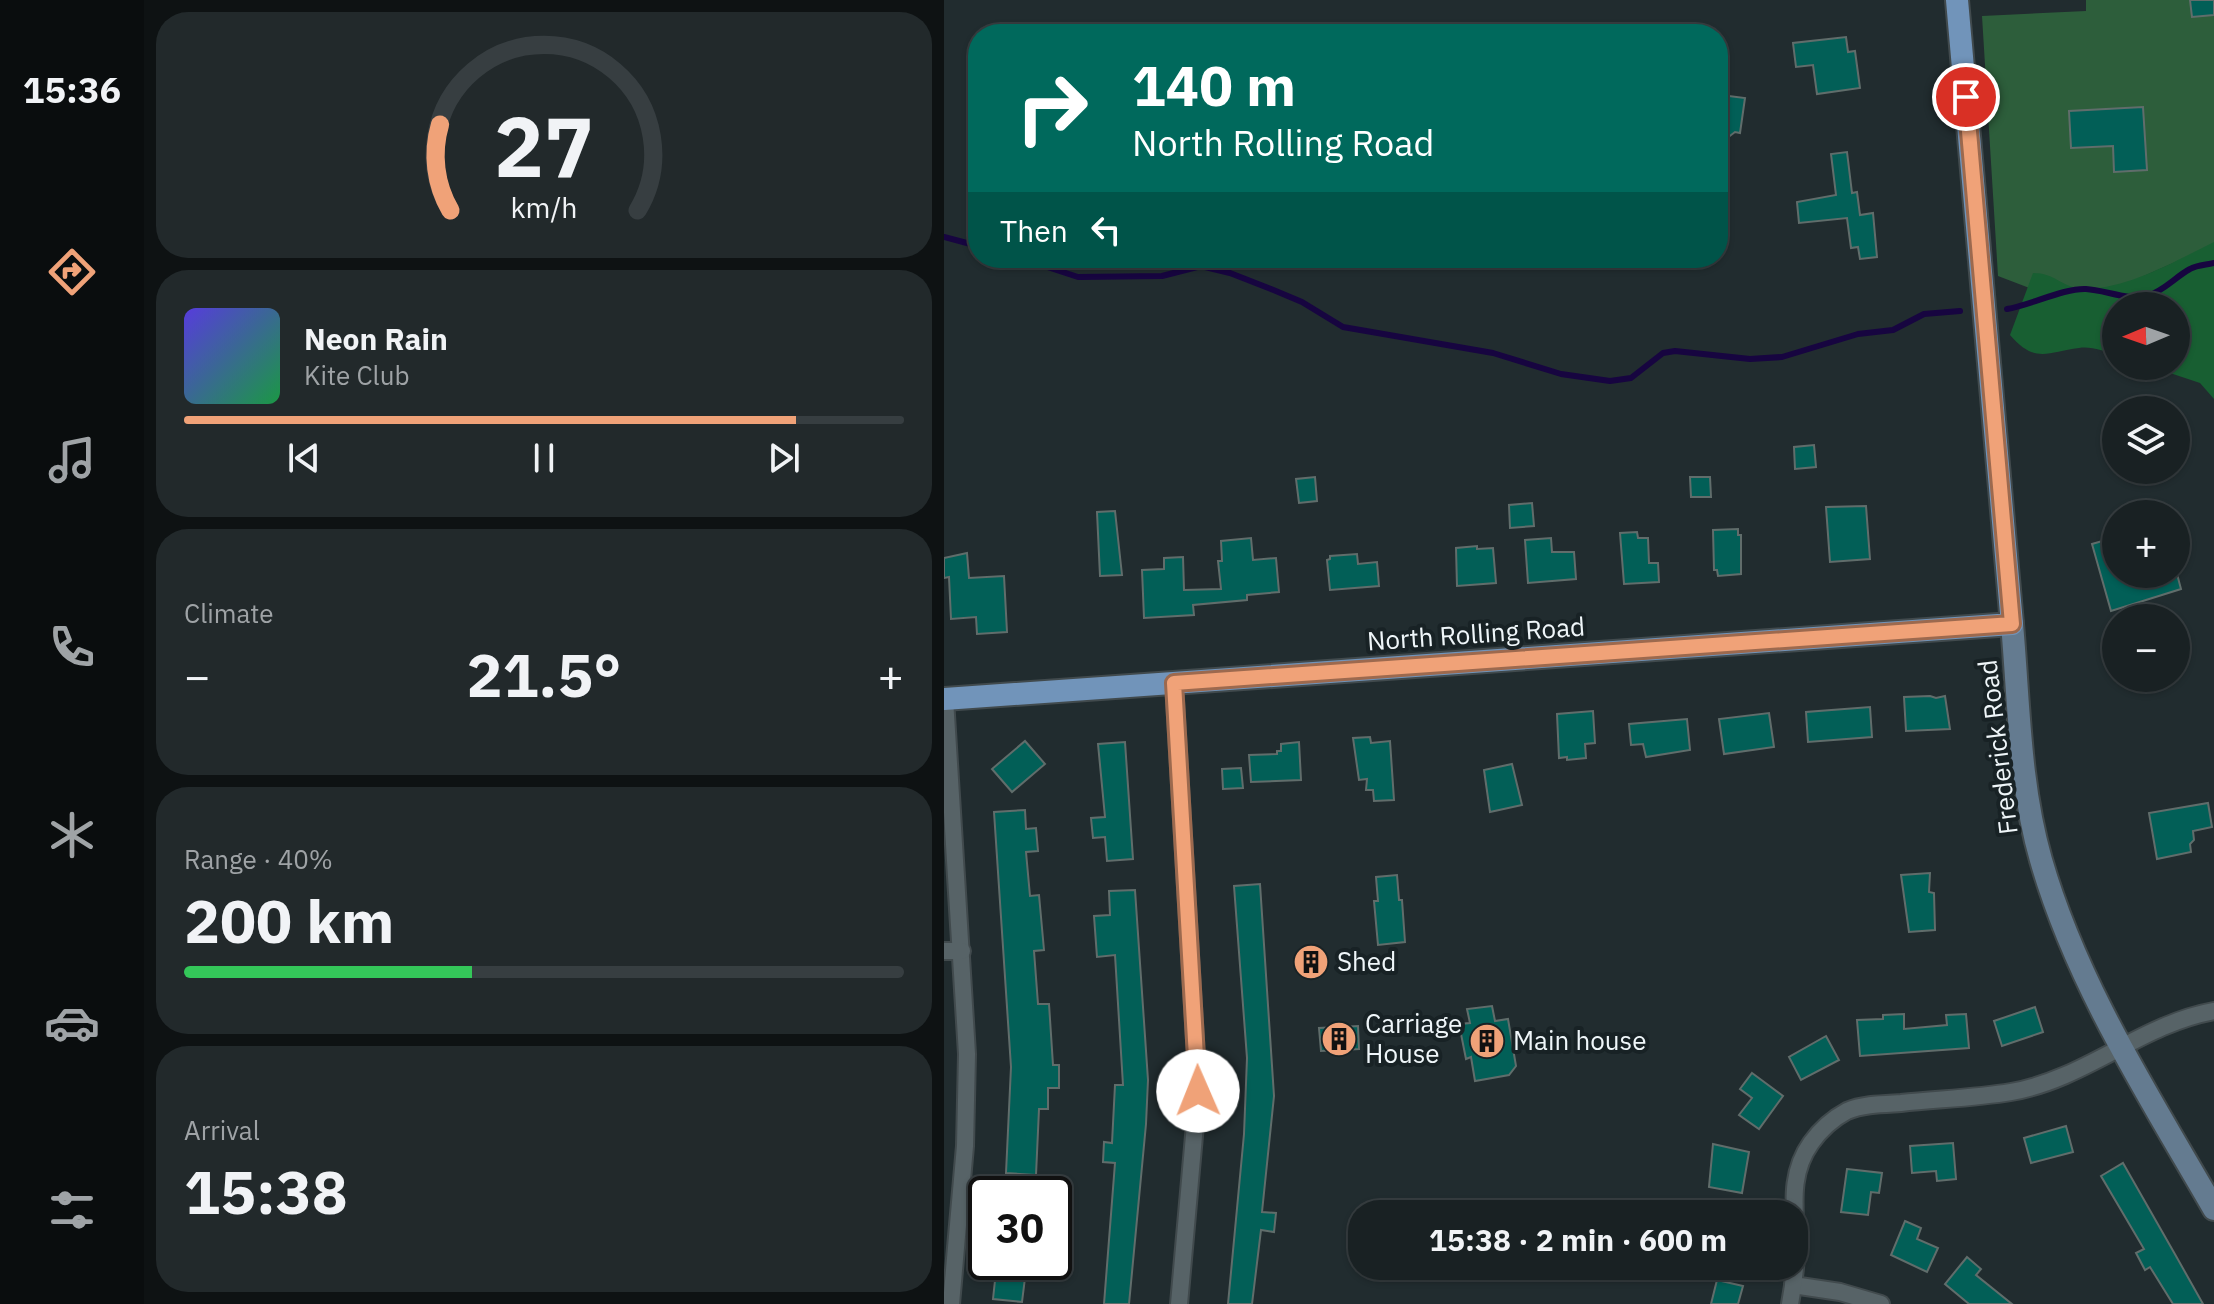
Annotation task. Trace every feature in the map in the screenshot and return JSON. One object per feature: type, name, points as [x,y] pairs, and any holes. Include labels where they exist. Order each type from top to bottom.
[{"type":"main road","name":"Frederick Road","points":[[1957,0],[2023,756],[2040,857],[2070,944],[2122,1049],[2214,1209]]},
{"type":"main road","name":"North Rolling Road","points":[[944,699],[2012,624]]},
{"type":"street","points":[[1174,683],[1198,1091],[1179,1304]]},
{"type":"street","points":[[944,699],[967,1054],[965,1146],[951,1304]]},
{"type":"street","points":[[944,951],[962,951]]},
{"type":"street","points":[[1790,1304],[1796,1254],[1794,1180],[1800,1160],[1829,1122],[1850,1110],[1877,1105],[2007,1093],[2039,1087],[2122,1049],[2165,1024],[2214,1011]]},
{"type":"street","points":[[1793,1285],[1840,1292],[1881,1304]]},
{"type":"green space","points":[[2086,0],[2214,0],[2214,245],[2076,306],[1998,276],[1982,16],[2086,11]]},
{"type":"green space","points":[[2214,242],[2214,399],[2200,383],[2190,380],[2190,292],[2102,292],[2102,350],[2084,348],[2034,353],[2010,335],[2033,273],[2047,275],[2079,288],[2095,288],[2130,280]]},
{"type":"building","points":[[2190,0],[2214,0],[2214,15],[2192,17]]},
{"type":"building","points":[[1846,37],[1848,52],[1855,51],[1860,88],[1817,94],[1813,65],[1796,67],[1793,43]]},
{"type":"building","points":[[1728,96],[1745,98],[1740,133],[1735,132],[1728,137]]},
{"type":"building","points":[[2143,107],[2147,170],[2114,172],[2113,146],[2071,148],[2069,111]]},
{"type":"building","points":[[1847,152],[1852,193],[1857,192],[1860,215],[1873,213],[1877,257],[1860,259],[1858,247],[1851,248],[1847,218],[1799,223],[1797,202],[1836,195],[1831,154]]},
{"type":"building","points":[[1814,445],[1816,467],[1795,469],[1794,447]]},
{"type":"building","points":[[1315,477],[1317,501],[1299,503],[1296,479]]},
{"type":"building","points":[[1690,477],[1710,477],[1711,497],[1691,497]]},
{"type":"building","points":[[1532,503],[1534,526],[1510,528],[1509,505]]},
{"type":"building","points":[[1866,506],[1870,559],[1830,562],[1826,507]]},
{"type":"building","points":[[1115,511],[1122,575],[1100,576],[1097,512]]},
{"type":"building","points":[[1738,529],[1738,535],[1741,535],[1741,574],[1718,576],[1717,570],[1714,570],[1713,530]]},
{"type":"building","points":[[1637,532],[1638,538],[1648,538],[1649,563],[1658,563],[1659,582],[1624,584],[1620,533]]},
{"type":"building","points":[[1251,538],[1253,560],[1276,558],[1279,592],[1247,595],[1247,600],[1193,605],[1194,615],[1144,618],[1142,570],[1164,569],[1164,558],[1183,557],[1184,590],[1221,589],[1218,561],[1222,561],[1221,541]]},
{"type":"building","points":[[1551,538],[1552,552],[1574,552],[1576,579],[1528,583],[1525,540]]},
{"type":"building","points":[[2102,541],[2102,579],[2092,544]]},
{"type":"building","points":[[1477,546],[1477,549],[1493,548],[1496,583],[1457,586],[1456,548]]},
{"type":"building","points":[[967,553],[969,578],[1004,576],[1007,632],[977,634],[976,617],[951,619],[949,577],[944,578],[944,558]]},
{"type":"building","points":[[1357,554],[1358,564],[1377,562],[1379,586],[1330,590],[1327,560],[1330,556]]},
{"type":"building","points":[[2104,588],[2181,589],[2133,604],[2109,604]]},
{"type":"building","points":[[1945,696],[1950,729],[1906,731],[1904,697]]},
{"type":"building","points":[[1870,707],[1872,737],[1808,742],[1806,712]]},
{"type":"building","points":[[1593,711],[1595,743],[1585,744],[1586,758],[1559,758],[1557,714]]},
{"type":"building","points":[[1769,713],[1774,747],[1724,754],[1719,719]]},
{"type":"building","points":[[1687,719],[1690,750],[1646,757],[1643,744],[1631,745],[1629,724]]},
{"type":"building","points":[[1370,737],[1371,743],[1390,741],[1394,800],[1374,801],[1373,790],[1366,790],[1367,779],[1359,780],[1353,738]]},
{"type":"building","points":[[1025,741],[1045,764],[1012,792],[992,769]]},
{"type":"building","points":[[1125,742],[1133,859],[1107,861],[1105,837],[1093,838],[1091,818],[1105,817],[1098,744]]},
{"type":"building","points":[[1299,742],[1301,780],[1251,782],[1249,755],[1277,754],[1281,751],[1281,744]]},
{"type":"building","points":[[1512,764],[1522,805],[1490,812],[1484,770]]},
{"type":"building","points":[[1241,768],[1243,788],[1223,789],[1222,769]]},
{"type":"building","points":[[2208,803],[2212,827],[2193,831],[2191,852],[2157,859],[2149,813]]},
{"type":"building","points":[[1025,810],[1026,829],[1036,828],[1038,851],[1026,852],[1030,896],[1039,895],[1044,950],[1034,951],[1038,1004],[1049,1004],[1053,1065],[1059,1065],[1059,1088],[1048,1088],[1048,1109],[1039,1109],[1036,1175],[1006,1173],[1011,1067],[994,812]]},
{"type":"building","points":[[1930,873],[1929,892],[1934,893],[1935,930],[1909,932],[1901,875]]},
{"type":"building","points":[[1397,875],[1405,942],[1378,945],[1374,901],[1378,901],[1376,877]]},
{"type":"building","points":[[1260,884],[1274,1096],[1262,1212],[1276,1213],[1274,1232],[1261,1230],[1252,1304],[1228,1304],[1244,1134],[1247,1058],[1234,886]]},
{"type":"building","points":[[1135,890],[1148,1080],[1146,1124],[1129,1304],[1104,1304],[1115,1163],[1103,1162],[1104,1142],[1112,1143],[1115,1085],[1123,1085],[1115,955],[1097,957],[1094,916],[1110,915],[1109,891]]},
{"type":"building","name":"Main house","points":[[1492,1006],[1495,1021],[1508,1019],[1516,1066],[1509,1075],[1475,1081],[1471,1057],[1466,1059],[1459,1024],[1470,1023],[1467,1009]]},
{"type":"building","points":[[2035,1007],[2043,1032],[2002,1046],[1994,1021]]},
{"type":"building","points":[[1904,1014],[1904,1029],[1947,1025],[1946,1015],[1966,1014],[1969,1048],[1860,1056],[1857,1020]]},
{"type":"building","name":"Carriage House","points":[[1358,1026],[1359,1049],[1321,1051],[1319,1028]]},
{"type":"building","points":[[1826,1036],[1839,1060],[1801,1080],[1789,1057]]},
{"type":"building","points":[[1752,1073],[1783,1096],[1759,1129],[1739,1115],[1752,1098],[1740,1089]]},
{"type":"building","points":[[2066,1126],[2073,1152],[2031,1163],[2024,1138]]},
{"type":"building","points":[[1953,1143],[1956,1179],[1937,1181],[1936,1171],[1912,1173],[1910,1146]]},
{"type":"building","points":[[1713,1144],[1749,1152],[1742,1193],[1709,1187]]},
{"type":"building","points":[[2123,1163],[2203,1304],[2173,1304],[2150,1267],[2145,1270],[2136,1253],[2144,1249],[2101,1176]]},
{"type":"building","points":[[1847,1169],[1882,1173],[1879,1193],[1871,1192],[1868,1215],[1841,1212]]},
{"type":"building","points":[[1905,1221],[1921,1228],[1917,1239],[1938,1248],[1927,1272],[1891,1255]]},
{"type":"building","points":[[1967,1257],[1981,1269],[1976,1275],[2012,1304],[1969,1304],[1945,1284]]},
{"type":"building","points":[[995,1280],[1025,1280],[1022,1302],[993,1299]]},
{"type":"building","points":[[1717,1280],[1743,1286],[1738,1304],[1711,1304]]},
{"type":"waterway","points":[[944,237],[968,243]]},
{"type":"waterway","points":[[2007,309],[2077,289],[2147,296],[2190,269],[2214,263]]},
{"type":"waterway","points":[[1051,268],[1078,277],[1162,276],[1193,268]]},
{"type":"waterway","points":[[1209,268],[1230,273],[1302,302],[1343,327],[1493,353],[1561,374],[1610,381],[1631,378],[1663,353],[1675,351],[1750,359],[1782,357],[1858,334],[1893,330],[1924,314],[1960,311]]},
{"type":"place","name":"Shed","points":[[1311,962]]},
{"type":"place","name":"Carriage House","points":[[1339,1039]]},
{"type":"place","name":"Main house","points":[[1487,1041]]},
{"type":"route","points":[[1198,1091],[1174,683],[2012,624],[1966,97]]}]
